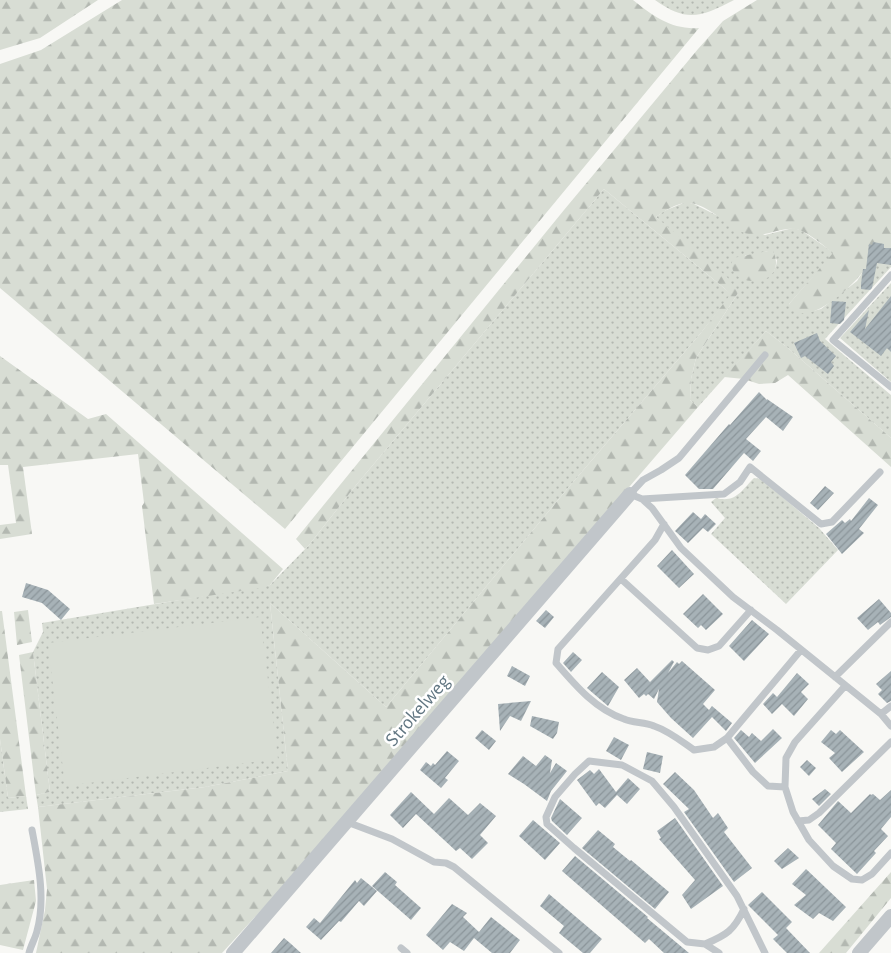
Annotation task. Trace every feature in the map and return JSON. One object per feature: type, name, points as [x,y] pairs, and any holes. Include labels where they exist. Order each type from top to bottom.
[{"type":"street","name":"Strokelweg","points":[[233,953],[636,496]]},
{"type":"street","points":[[859,953],[891,916]]},
{"type":"lane","points":[[891,275],[834,340],[891,387]]},
{"type":"lane","points":[[636,496],[643,480],[679,458],[765,355]]},
{"type":"lane","points":[[636,496],[724,494],[740,482],[750,467],[821,524],[832,522],[880,472]]},
{"type":"lane","points":[[636,496],[652,508],[681,548],[733,597],[881,714],[891,726]]},
{"type":"lane","points":[[664,524],[655,540],[558,649],[556,663],[570,680],[597,705],[623,719],[653,726],[676,737],[694,750],[714,747],[727,738],[801,650]]},
{"type":"lane","points":[[621,578],[697,648],[708,650],[719,646],[750,610]]},
{"type":"lane","points":[[835,677],[891,622]]},
{"type":"lane","points":[[845,686],[795,742],[786,758],[785,787],[793,812],[809,840],[833,866],[852,879],[862,880],[872,874],[891,853]]},
{"type":"lane","points":[[881,714],[891,706]]},
{"type":"lane","points":[[727,738],[753,772],[768,786],[785,787]]},
{"type":"lane","points":[[798,821],[809,820],[819,813],[891,742]]},
{"type":"lane","points":[[719,953],[705,944],[687,942],[547,824],[546,816],[556,798],[575,774],[589,761],[622,765],[652,781],[674,807],[738,896],[765,953]]},
{"type":"lane","points":[[347,822],[392,839],[434,862],[446,863],[454,867],[559,953]]},
{"type":"lane","points":[[29,953],[37,931],[40,907],[39,868],[32,830]]},
{"type":"lane","points":[[705,944],[718,939],[736,926],[744,909]]},
{"type":"green space","points":[[0,0],[98,0],[40,38],[0,50]]},
{"type":"green space","points":[[122,0],[633,0],[663,21],[680,27],[699,28],[285,529],[0,288],[0,64],[41,50]]},
{"type":"green space","points":[[655,0],[734,0],[703,14],[685,15]]},
{"type":"green space","points":[[757,0],[891,0],[891,249],[873,269],[864,270],[843,293],[832,301],[822,308],[802,313],[794,310],[789,304],[833,253],[809,235],[795,229],[761,235],[746,233],[736,229],[699,205],[693,204],[684,203],[676,205],[656,217],[727,277],[738,293],[696,358],[691,379],[690,400],[698,407],[327,838],[222,953],[36,953],[45,910],[47,889],[38,807],[205,787],[288,771],[270,603],[386,707],[568,488],[700,334],[730,295],[604,189],[357,484],[309,545],[305,549],[296,539],[698,49],[723,21]]},
{"type":"green space","points":[[604,189],[731,295],[386,707],[270,603],[288,771],[205,787],[38,807],[36,795],[50,792],[33,652],[43,632],[42,623],[270,585],[309,545],[357,484]]},
{"type":"green space","points":[[686,202],[765,235],[793,228],[801,230],[834,253],[789,304],[809,312],[821,309],[857,281],[864,270],[891,249],[891,267],[825,339],[891,395],[891,438],[766,331],[698,407],[690,400],[691,379],[696,358],[738,293],[656,217],[664,211]],"holes":[[[768,251],[777,260],[772,273],[760,280],[745,255],[755,255]]]},
{"type":"green space","points":[[773,251],[776,264],[773,273],[765,279],[756,281],[746,280],[737,276],[732,268],[733,258]]},
{"type":"green space","points":[[891,283],[891,382],[840,338]]},
{"type":"green space","points":[[766,331],[891,438],[891,467],[788,375],[775,383],[759,384],[744,379],[724,377]]},
{"type":"green space","points":[[0,356],[88,419],[106,414],[283,569],[270,585],[261,588],[154,604],[142,506],[144,503],[138,454],[23,467],[32,534],[0,539],[0,525],[16,523],[8,465],[0,465]]},
{"type":"green space","points":[[754,478],[761,479],[819,528],[838,550],[786,604],[711,534],[725,518],[711,502],[716,498],[729,499],[738,495]]},
{"type":"green space","points":[[28,610],[32,642],[17,645],[14,612]]},
{"type":"green space","points":[[0,611],[2,611],[26,796],[8,798],[0,739]]},
{"type":"green space","points":[[260,617],[278,759],[65,786],[48,643]]},
{"type":"green space","points":[[33,652],[50,792],[36,795],[19,655]]},
{"type":"green space","points":[[0,739],[8,798],[26,796],[28,809],[0,812]]},
{"type":"green space","points":[[891,872],[891,898],[846,953],[819,953]]},
{"type":"green space","points":[[34,880],[36,901],[23,950],[0,945],[0,885]]},
{"type":"building","points":[[873,242],[884,244],[884,248],[891,248],[891,265],[877,263],[872,288],[870,290],[861,289],[863,269],[866,269],[869,244],[872,245]]},
{"type":"building","points":[[891,296],[891,352],[887,348],[881,356],[850,332],[869,310],[865,329]]},
{"type":"building","points":[[832,301],[846,302],[844,320],[840,324],[830,323]]},
{"type":"building","points":[[817,333],[820,341],[836,356],[831,362],[834,366],[828,374],[805,356],[801,358],[794,343]]},
{"type":"building","points":[[759,392],[767,400],[793,417],[783,431],[766,417],[746,439],[761,451],[753,461],[744,453],[713,489],[699,489],[685,475]]},
{"type":"building","points":[[825,486],[834,493],[818,510],[810,503]]},
{"type":"building","points":[[869,498],[878,505],[859,529],[864,533],[842,554],[826,534],[842,520],[845,523],[850,519],[851,521]]},
{"type":"building","points":[[693,512],[701,519],[705,514],[716,524],[708,532],[703,528],[688,543],[675,531]]},
{"type":"building","points":[[672,550],[694,574],[679,588],[657,566]]},
{"type":"building","points":[[26,583],[48,590],[70,609],[61,620],[42,603],[22,597]]},
{"type":"building","points":[[703,594],[723,614],[706,630],[701,625],[698,628],[683,614]]},
{"type":"building","points":[[879,599],[891,613],[891,617],[880,625],[878,622],[868,630],[857,618]]},
{"type":"building","points":[[546,610],[554,617],[545,628],[536,621]]},
{"type":"building","points":[[752,620],[769,634],[744,661],[729,646]]},
{"type":"building","points":[[573,652],[582,660],[571,672],[563,663]]},
{"type":"building","points":[[672,660],[674,662],[668,673],[677,662],[679,664],[682,661],[715,690],[703,704],[709,710],[712,706],[732,723],[726,731],[712,717],[693,738],[657,702],[659,689],[654,699],[648,694],[646,696],[644,694],[639,698],[624,680],[637,668],[650,682]]},
{"type":"building","points":[[512,666],[530,676],[525,686],[507,676]]},
{"type":"building","points":[[891,671],[891,701],[887,703],[878,694],[882,690],[876,684]]},
{"type":"building","points":[[602,672],[619,687],[608,706],[587,688]]},
{"type":"building","points":[[797,673],[809,684],[801,692],[808,699],[794,716],[782,704],[772,714],[763,704],[773,693],[777,697]]},
{"type":"building","points":[[531,701],[521,721],[510,716],[500,731],[498,704]]},
{"type":"building","points":[[532,716],[559,722],[557,733],[553,739],[530,726]]},
{"type":"building","points":[[773,729],[782,738],[755,763],[734,738],[741,730],[749,737],[752,733],[761,741]]},
{"type":"building","points":[[482,730],[496,741],[489,750],[475,738]]},
{"type":"building","points":[[831,730],[836,734],[840,730],[864,752],[842,772],[829,758],[835,753],[821,742]]},
{"type":"building","points":[[614,737],[629,745],[621,760],[606,751]]},
{"type":"building","points":[[447,751],[459,761],[445,778],[448,780],[441,788],[420,770],[426,762],[431,766],[433,763],[435,765]]},
{"type":"building","points":[[647,752],[663,756],[660,773],[643,769]]},
{"type":"building","points":[[545,755],[552,760],[550,773],[556,763],[567,771],[551,791],[547,801],[508,774],[523,756],[536,766]]},
{"type":"building","points":[[807,760],[816,768],[809,776],[800,767]]},
{"type":"building","points":[[599,769],[616,792],[628,778],[640,789],[627,804],[617,795],[605,808],[599,803],[596,806],[577,780],[590,770],[594,774]]},
{"type":"building","points":[[675,772],[694,790],[713,818],[718,813],[728,828],[724,832],[752,868],[734,882],[684,812],[689,809],[663,784]]},
{"type":"building","points":[[825,789],[831,794],[819,806],[812,799]]},
{"type":"building","points":[[891,790],[891,817],[881,829],[888,836],[857,874],[831,849],[836,843],[818,825],[838,801],[851,813],[870,794],[873,794],[880,800]]},
{"type":"building","points":[[411,792],[434,814],[449,798],[468,815],[480,803],[496,816],[480,835],[488,843],[472,859],[460,848],[456,851],[416,814],[403,828],[390,815]]},
{"type":"building","points":[[560,799],[582,818],[567,835],[551,818]]},
{"type":"building","points":[[675,818],[723,886],[691,909],[682,895],[695,880],[659,839],[661,838],[657,831]]},
{"type":"building","points":[[533,820],[560,843],[545,860],[519,836]]},
{"type":"building","points":[[598,830],[615,844],[613,847],[669,892],[655,909],[582,848]]},
{"type":"building","points":[[788,848],[799,858],[782,869],[774,861]]},
{"type":"building","points":[[575,856],[689,953],[664,953],[649,939],[645,943],[562,871]]},
{"type":"building","points":[[806,869],[846,907],[833,921],[819,913],[813,919],[794,905],[806,895],[792,884]]},
{"type":"building","points":[[385,872],[397,882],[395,885],[421,908],[411,920],[372,886]]},
{"type":"building","points":[[361,878],[377,891],[364,906],[359,901],[341,922],[339,921],[321,940],[306,927],[314,918],[320,923],[355,880],[357,883]]},
{"type":"building","points":[[762,892],[792,922],[786,928],[810,953],[787,953],[773,939],[778,935],[748,905]]},
{"type":"building","points":[[549,894],[602,939],[590,953],[583,953],[559,933],[564,926],[540,906]]},
{"type":"building","points":[[452,904],[467,913],[463,917],[479,932],[491,917],[520,940],[510,953],[492,953],[474,938],[464,951],[450,942],[443,950],[426,935]]},
{"type":"building","points":[[284,938],[290,943],[301,953],[271,953]]}]
